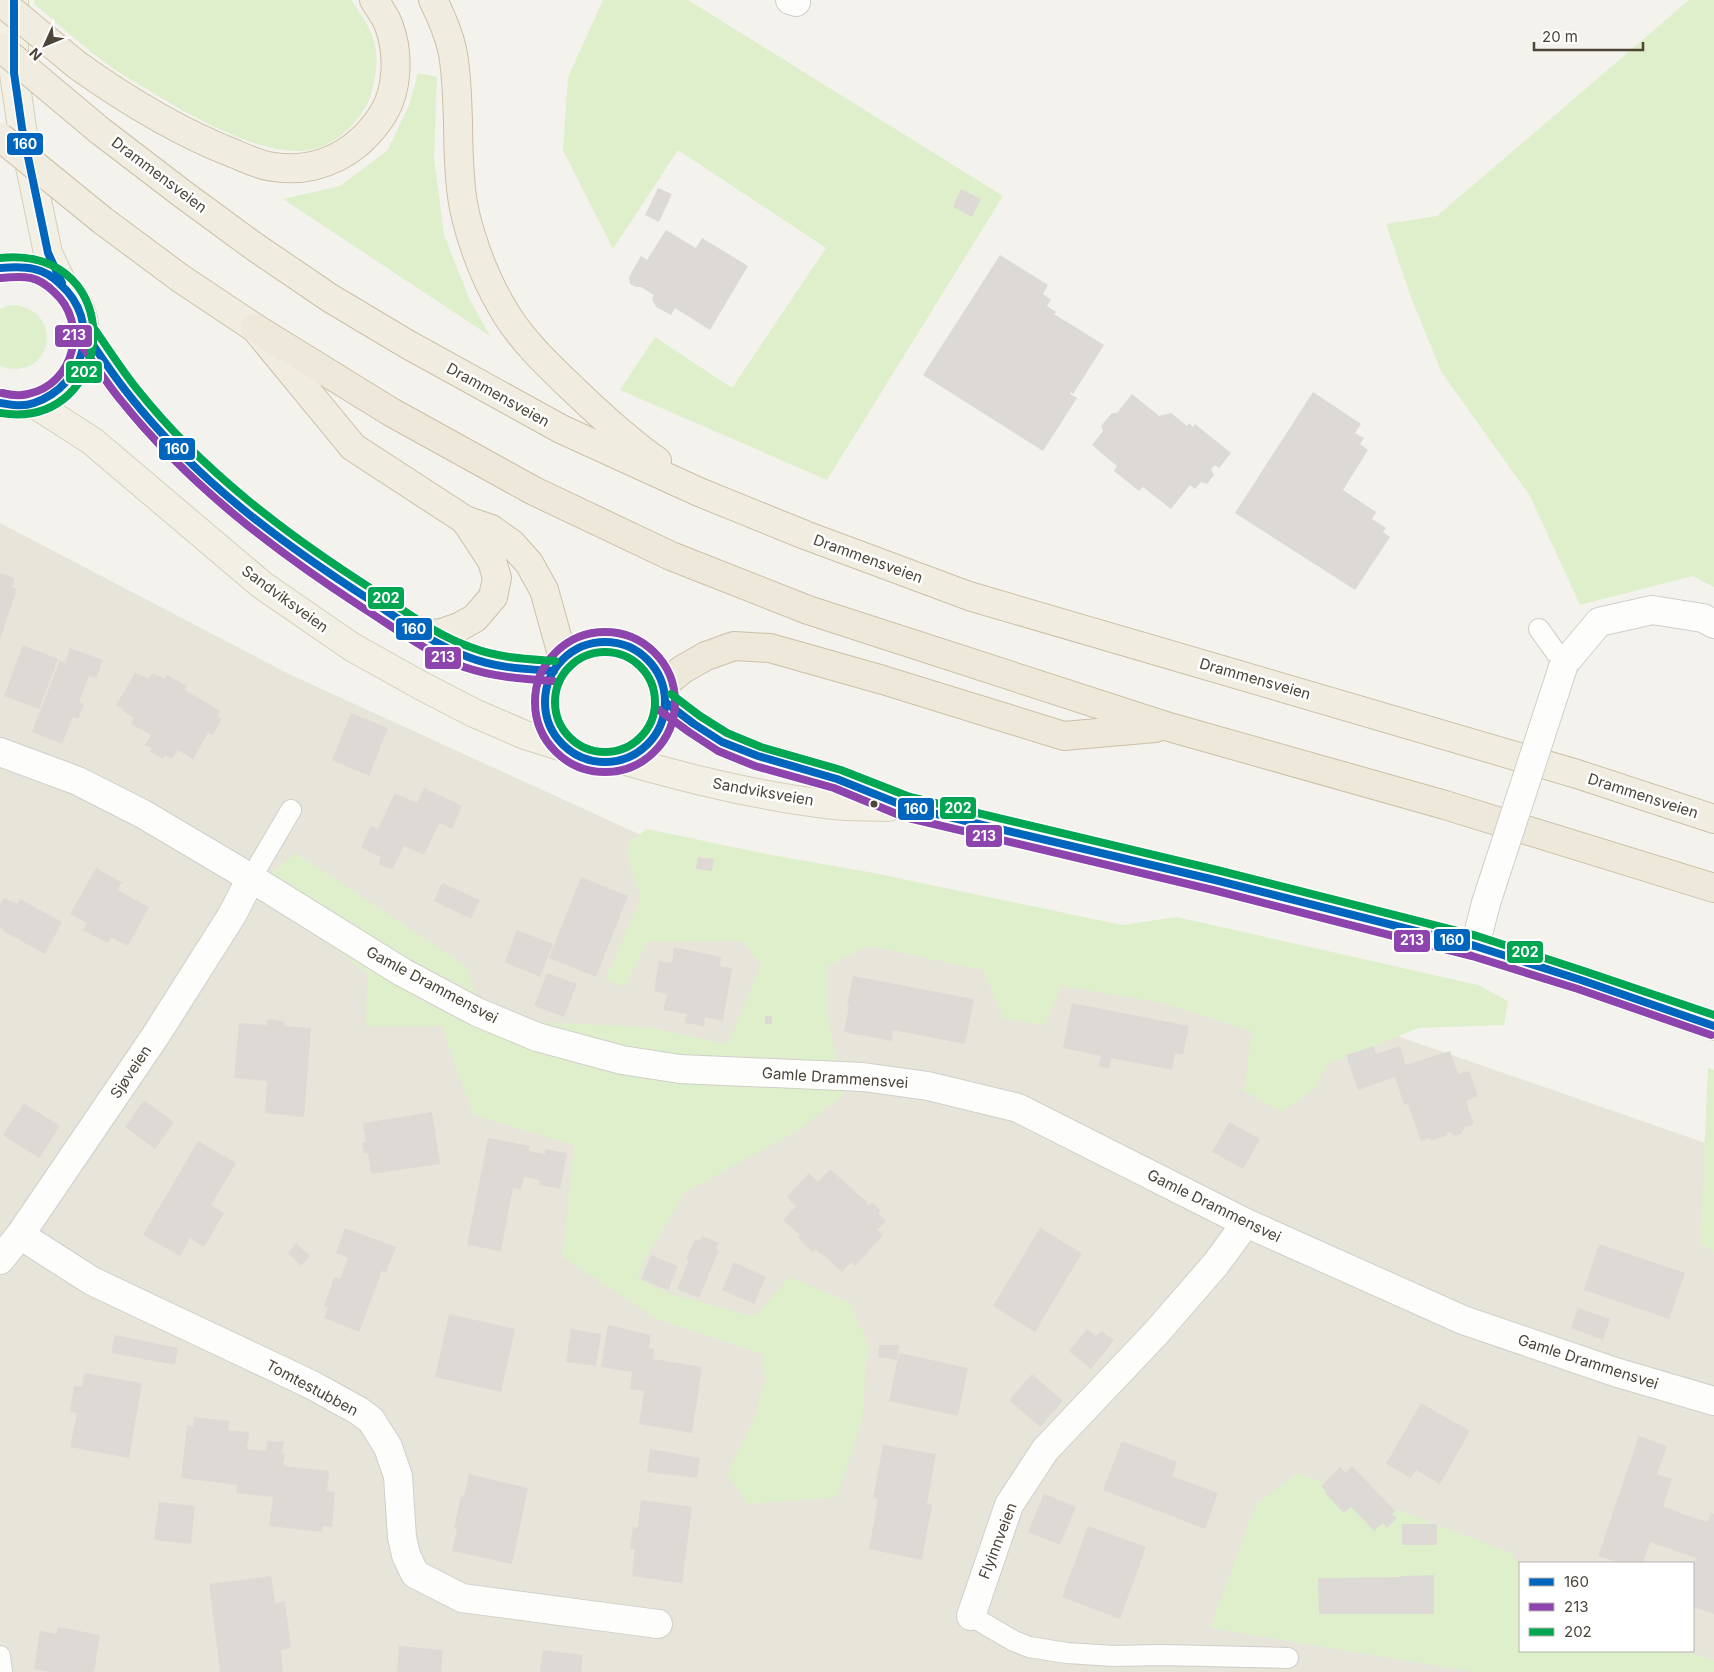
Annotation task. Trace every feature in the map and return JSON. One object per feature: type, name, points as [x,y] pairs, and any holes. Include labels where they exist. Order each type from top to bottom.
[{"type":"highway","points":[[0,2],[77,65],[166,122],[213,146],[274,168],[294,168],[317,165],[335,159],[351,150],[376,126],[385,111],[391,95],[395,74],[394,50],[389,26],[374,0]]},
{"type":"highway","points":[[433,0],[443,20],[452,50],[457,90],[458,148],[462,192],[470,231],[484,273],[502,308],[546,363],[589,405],[641,450],[698,492]]},
{"type":"highway","name":"Drammensveien","points":[[0,47],[99,130],[184,195],[255,247],[330,298],[407,344],[562,429],[698,492],[804,535],[969,596],[1577,774],[1714,819]]},
{"type":"highway","points":[[0,137],[102,220],[180,278],[255,328],[391,412],[534,491],[671,556],[808,610],[1169,727],[1445,805],[1714,888]]},
{"type":"highway","points":[[255,328],[353,447],[465,520],[491,529],[512,544],[529,563],[544,590],[558,664]]},
{"type":"highway","points":[[424,635],[442,633],[459,627],[475,618],[492,597],[497,578],[492,560],[465,520]]},
{"type":"highway","points":[[664,694],[683,669],[706,656],[734,646],[770,648],[883,680],[1064,736],[1169,727]]},
{"type":"main road","points":[[0,403],[16,405],[33,403],[61,389],[72,377],[79,364],[84,349],[85,333],[82,315],[74,298],[62,283],[48,253],[22,128],[14,73],[14,0]]},
{"type":"main road","points":[[0,268],[17,266],[33,268],[48,274],[62,283]]},
{"type":"main road","points":[[85,333],[135,403],[181,454],[269,532],[315,565],[424,635],[453,651],[483,662],[519,668],[558,664]]},
{"type":"main road","name":"Sandviksveien","points":[[33,403],[92,441],[262,585],[352,647],[420,686],[474,713],[525,735],[566,748]]},
{"type":"main road","points":[[614,642],[639,652],[658,673],[664,694],[663,717],[658,731],[637,753],[623,760],[593,761],[578,756],[566,748],[556,736],[546,715],[546,692],[558,664],[574,650],[586,644],[614,642]]},
{"type":"main road","name":"Sandviksveien","points":[[664,694],[694,724],[722,742],[758,756],[837,779],[907,807],[1215,880],[1475,946],[1714,1026]]},
{"type":"main road","name":"Sandviksveien","points":[[623,760],[671,774],[774,796],[836,805],[907,807]]},
{"type":"street","points":[[1475,946],[1486,903],[1564,664],[1599,622],[1652,610],[1703,618],[1714,624]]},
{"type":"street","name":"Gamle Drammensvei","points":[[0,752],[78,781],[143,814],[251,878],[402,972],[477,1012],[537,1037],[622,1060],[680,1069],[863,1077],[928,1086],[1018,1108],[1246,1223],[1463,1320],[1615,1372],[1714,1401]]},
{"type":"street","name":"Sjøveien","points":[[0,1260],[20,1235],[156,1035],[232,915],[251,878]]},
{"type":"street","name":"Flyinnveien","points":[[971,1616],[1009,1505],[1045,1450],[1156,1333],[1215,1265],[1246,1223]]},
{"type":"street","name":"Tomtestubben","points":[[20,1235],[92,1281],[312,1385],[359,1411],[370,1420],[388,1447],[398,1476],[402,1537],[406,1555],[415,1574],[462,1598],[658,1624]]},
{"type":"lane","points":[[1538,629],[1564,664]]},
{"type":"lane","points":[[251,878],[291,810]]},
{"type":"lane","name":"Flyinnveien","points":[[971,1616],[1014,1641],[1030,1647],[1067,1653],[1114,1656],[1161,1655],[1288,1658]]},
{"type":"lane","points":[[0,1656],[2,1672]]},
{"type":"shaded area","points":[[0,523],[291,675],[641,835],[1193,965],[1714,1146],[1714,1672],[0,1672]]},
{"type":"green space","points":[[34,0],[351,0],[368,27],[375,44],[376,65],[371,93],[363,111],[349,128],[341,136],[322,146],[301,151],[263,146],[242,139],[202,120],[164,100],[119,72],[90,51],[34,4]]},
{"type":"green space","points":[[603,0],[688,0],[1003,196],[827,480],[620,390],[655,337],[732,388],[826,248],[678,150],[613,249],[563,150],[568,77]]},
{"type":"green space","points":[[1689,0],[1714,0],[1714,587],[1693,576],[1580,605],[1530,496],[1442,373],[1412,300],[1386,224],[1437,216]]},
{"type":"green space","points":[[418,73],[437,77],[434,157],[444,235],[470,300],[490,336],[283,199],[340,186],[388,150],[410,103]]},
{"type":"green space","points":[[17,305],[33,311],[42,321],[47,333],[46,346],[40,357],[30,365],[17,369],[0,366],[0,309]]},
{"type":"green space","points":[[647,829],[766,854],[874,873],[1122,925],[1177,917],[1478,985],[1508,1001],[1504,1025],[1419,1028],[1326,1065],[1316,1088],[1282,1112],[1244,1091],[1252,1031],[1158,1002],[1062,986],[1045,1025],[1004,1019],[983,970],[869,946],[828,966],[827,1014],[844,1095],[795,1132],[684,1193],[637,1274],[643,1281],[671,1294],[755,1317],[789,1277],[849,1302],[868,1343],[862,1420],[837,1497],[748,1504],[727,1474],[753,1421],[765,1382],[763,1354],[657,1319],[562,1257],[574,1145],[473,1115],[442,1026],[366,1026],[367,974],[279,904],[269,874],[296,853],[466,966],[485,1020],[647,1027],[728,1044],[761,965],[743,941],[647,942],[625,987],[605,980],[641,898],[628,861],[627,843]]},
{"type":"green space","points":[[1708,1068],[1714,1070],[1714,1252],[1700,1244]]},
{"type":"green space","points":[[1298,1473],[1512,1553],[1519,1566],[1519,1652],[1689,1652],[1714,1661],[1714,1672],[1475,1672],[1210,1628],[1256,1504]]},
{"type":"building","points":[[658,188],[672,194],[659,222],[645,215]]},
{"type":"building","points":[[961,189],[981,199],[972,217],[953,207]]},
{"type":"building","points":[[666,230],[696,248],[702,238],[748,266],[710,330],[675,308],[671,315],[656,307],[652,299],[654,295],[641,287],[630,284],[629,277],[641,256],[647,260]]},
{"type":"building","points":[[1000,255],[1048,285],[1043,294],[1051,300],[1047,306],[1056,312],[1054,314],[1104,345],[1073,394],[1071,392],[1070,394],[1077,398],[1043,451],[923,375]]},
{"type":"building","points":[[1313,392],[1361,424],[1355,433],[1364,438],[1360,444],[1368,450],[1343,490],[1376,512],[1372,519],[1386,528],[1383,532],[1390,537],[1355,590],[1235,513]]},
{"type":"building","points":[[1132,394],[1159,416],[1171,413],[1187,426],[1189,423],[1193,427],[1195,424],[1231,453],[1219,468],[1215,465],[1211,469],[1214,475],[1207,484],[1201,482],[1195,489],[1190,485],[1171,509],[1143,487],[1139,491],[1114,471],[1117,466],[1092,445],[1103,431],[1101,426],[1112,413],[1117,413]]},
{"type":"building","points":[[0,573],[15,578],[12,587],[17,589],[0,639]]},
{"type":"building","points":[[23,645],[58,659],[39,709],[4,696]]},
{"type":"building","points":[[70,648],[103,660],[96,678],[89,676],[79,702],[84,704],[78,719],[73,717],[62,744],[32,732],[60,660],[65,663]]},
{"type":"building","points":[[135,673],[149,679],[152,673],[165,679],[167,675],[187,686],[185,690],[220,711],[217,716],[222,719],[213,735],[208,733],[193,759],[178,750],[172,759],[165,755],[163,759],[150,752],[152,748],[145,745],[151,735],[131,724],[134,718],[116,705]]},
{"type":"building","points":[[351,713],[388,728],[369,776],[332,760]]},
{"type":"building","points":[[424,788],[462,806],[452,829],[439,823],[424,855],[404,846],[392,870],[378,864],[381,857],[361,848],[371,826],[378,829],[395,793],[417,803]]},
{"type":"building","points":[[698,857],[714,859],[712,871],[696,869]]},
{"type":"building","points":[[96,868],[122,882],[117,890],[149,907],[128,946],[111,937],[108,943],[83,930],[87,923],[70,914]]},
{"type":"building","points":[[581,877],[628,896],[596,977],[549,958]]},
{"type":"building","points":[[442,883],[480,900],[471,919],[434,901]]},
{"type":"building","points":[[4,898],[17,904],[20,899],[62,922],[45,954],[0,928],[0,905]]},
{"type":"building","points":[[517,930],[553,944],[540,977],[505,962]]},
{"type":"building","points":[[674,947],[721,957],[720,966],[732,968],[723,1021],[705,1017],[704,1026],[685,1023],[687,1014],[663,1010],[667,994],[654,991],[659,961],[672,963]]},
{"type":"building","points":[[547,973],[577,984],[564,1017],[534,1006]]},
{"type":"building","points":[[853,976],[974,999],[965,1044],[893,1030],[892,1041],[844,1032]]},
{"type":"building","points":[[1072,1003],[1189,1026],[1183,1055],[1175,1054],[1172,1070],[1111,1058],[1109,1069],[1099,1066],[1101,1056],[1063,1048]]},
{"type":"building","points":[[765,1016],[772,1016],[772,1024],[765,1024]]},
{"type":"building","points":[[267,1019],[284,1021],[284,1026],[311,1028],[304,1117],[265,1113],[267,1081],[234,1078],[239,1023],[267,1025]]},
{"type":"building","points":[[1374,1046],[1376,1054],[1400,1046],[1406,1065],[1450,1051],[1458,1074],[1469,1071],[1478,1096],[1466,1101],[1474,1124],[1465,1127],[1462,1133],[1455,1136],[1450,1132],[1431,1141],[1430,1138],[1421,1141],[1408,1104],[1404,1105],[1395,1077],[1358,1090],[1346,1055]]},
{"type":"building","points":[[144,1100],[174,1122],[155,1149],[125,1127]]},
{"type":"building","points":[[24,1103],[60,1126],[39,1158],[3,1135]]},
{"type":"building","points":[[432,1112],[440,1164],[371,1174],[368,1153],[364,1154],[362,1142],[366,1142],[363,1123]]},
{"type":"building","points":[[1229,1122],[1260,1139],[1243,1169],[1212,1152]]},
{"type":"building","points":[[488,1138],[530,1146],[529,1151],[545,1154],[545,1149],[567,1153],[560,1189],[539,1185],[540,1180],[524,1177],[521,1190],[513,1188],[501,1251],[467,1245]]},
{"type":"building","points":[[198,1141],[236,1163],[211,1205],[224,1213],[204,1247],[190,1238],[180,1256],[143,1235]]},
{"type":"building","points":[[830,1169],[868,1203],[866,1204],[868,1206],[872,1202],[881,1211],[878,1214],[886,1221],[877,1230],[883,1235],[855,1266],[851,1262],[842,1272],[816,1249],[813,1252],[798,1238],[800,1235],[783,1220],[796,1206],[787,1197],[809,1173],[818,1182]]},
{"type":"building","points":[[345,1228],[396,1247],[386,1272],[382,1271],[359,1332],[324,1318],[328,1308],[324,1306],[334,1277],[340,1279],[348,1258],[336,1253]]},
{"type":"building","points":[[1040,1228],[1082,1253],[1035,1332],[993,1306]]},
{"type":"building","points":[[702,1236],[719,1243],[716,1248],[719,1250],[699,1298],[677,1289],[689,1260],[686,1259],[695,1239],[699,1241]]},
{"type":"building","points":[[296,1243],[310,1256],[301,1266],[288,1253]]},
{"type":"building","points":[[1599,1244],[1685,1273],[1669,1319],[1584,1290]]},
{"type":"building","points":[[651,1255],[678,1266],[668,1290],[641,1279]]},
{"type":"building","points":[[734,1262],[766,1277],[754,1304],[722,1290]]},
{"type":"building","points":[[1578,1308],[1610,1319],[1603,1340],[1571,1328]]},
{"type":"building","points":[[449,1314],[515,1329],[501,1392],[435,1377]]},
{"type":"building","points":[[608,1325],[651,1335],[649,1348],[654,1349],[653,1359],[702,1367],[692,1433],[639,1424],[644,1391],[630,1389],[632,1372],[601,1367]]},
{"type":"building","points":[[571,1329],[601,1334],[596,1366],[566,1362]]},
{"type":"building","points":[[1087,1329],[1096,1336],[1101,1331],[1114,1340],[1091,1369],[1069,1351]]},
{"type":"building","points":[[115,1335],[178,1348],[175,1365],[111,1353]]},
{"type":"building","points":[[879,1345],[899,1345],[897,1360],[878,1357]]},
{"type":"building","points":[[899,1353],[968,1368],[958,1416],[889,1401]]},
{"type":"building","points":[[84,1373],[142,1383],[129,1458],[70,1447],[77,1413],[70,1412],[74,1386],[82,1387]]},
{"type":"building","points":[[1032,1374],[1063,1401],[1040,1427],[1009,1400]]},
{"type":"building","points":[[1421,1403],[1470,1431],[1440,1484],[1416,1470],[1411,1478],[1386,1464]]},
{"type":"building","points":[[194,1417],[229,1421],[228,1430],[249,1432],[247,1449],[266,1451],[267,1441],[284,1442],[282,1453],[285,1453],[283,1466],[329,1471],[327,1491],[335,1492],[332,1527],[322,1526],[322,1532],[269,1526],[273,1497],[236,1493],[237,1485],[181,1478],[187,1425],[193,1426]]},
{"type":"building","points":[[1639,1436],[1667,1446],[1657,1474],[1672,1479],[1663,1506],[1708,1522],[1711,1513],[1714,1514],[1714,1614],[1694,1607],[1694,1563],[1696,1558],[1650,1542],[1643,1562],[1617,1562],[1598,1556]]},
{"type":"building","points":[[1122,1441],[1177,1462],[1172,1476],[1218,1493],[1205,1529],[1103,1490]]},
{"type":"building","points":[[883,1445],[936,1454],[927,1504],[932,1505],[922,1560],[869,1549],[878,1499],[873,1498]]},
{"type":"building","points":[[650,1449],[700,1458],[697,1478],[647,1472]]},
{"type":"building","points":[[1352,1466],[1395,1511],[1392,1514],[1397,1518],[1387,1528],[1383,1523],[1374,1531],[1351,1507],[1344,1513],[1321,1486],[1340,1467],[1346,1473]]},
{"type":"building","points":[[469,1474],[528,1488],[512,1564],[452,1551],[457,1529],[454,1528],[461,1496],[464,1497]]},
{"type":"building","points":[[1044,1494],[1076,1507],[1060,1545],[1028,1532]]},
{"type":"building","points":[[641,1500],[692,1507],[682,1583],[632,1576],[635,1549],[630,1549],[633,1527],[638,1528]]},
{"type":"building","points":[[159,1502],[195,1506],[191,1544],[154,1540]]},
{"type":"building","points":[[1402,1524],[1437,1524],[1437,1545],[1402,1545]]},
{"type":"building","points":[[1088,1526],[1146,1547],[1120,1619],[1062,1597]]},
{"type":"building","points":[[1434,1575],[1434,1614],[1319,1614],[1318,1578]]},
{"type":"building","points":[[271,1576],[275,1603],[285,1601],[291,1648],[281,1650],[283,1672],[220,1672],[209,1584]]},
{"type":"building","points":[[58,1627],[100,1635],[94,1672],[50,1672],[34,1669],[40,1631],[56,1634]]},
{"type":"building","points":[[399,1646],[443,1650],[441,1672],[397,1672]]},
{"type":"building","points":[[543,1650],[583,1655],[581,1672],[540,1672]]},
{"type":"transit line","name":"160","points":[[14,0],[14,73],[22,128],[48,253],[62,283]]},
{"type":"transit line","name":"202","points":[[0,258],[42,262],[72,279],[89,306],[93,338],[86,369],[68,395],[39,411],[0,413]]},
{"type":"transit line","name":"160","points":[[0,268],[30,268],[41,271],[54,279],[73,299],[81,316],[84,333],[82,351],[76,367],[66,382],[52,394],[26,405],[0,403]]},
{"type":"transit line","name":"213","points":[[1,278],[31,278],[49,288],[65,305],[74,335],[72,351],[66,366],[57,378],[44,388],[28,394],[2,393]]},
{"type":"transit line","name":"202","points":[[93,327],[137,389],[162,419],[218,474],[278,524],[342,570],[422,623],[447,637],[483,651],[503,656],[555,661]]},
{"type":"transit line","name":"160","points":[[85,333],[129,395],[182,454],[241,508],[304,556],[418,632],[455,652],[500,666],[554,671]]},
{"type":"transit line","name":"213","points":[[77,339],[117,395],[176,462],[235,515],[297,563],[425,648],[464,667],[497,675],[553,681]]},
{"type":"transit line","name":"213","points":[[605,632],[619,633],[632,637],[654,653],[670,675],[674,688],[675,702],[674,716],[670,729],[654,751],[632,767],[619,771],[605,772],[591,771],[578,767],[556,751],[540,729],[536,716],[535,702],[536,688],[540,675],[556,653],[578,637],[591,633],[605,632]]},
{"type":"transit line","name":"160","points":[[605,642],[617,643],[628,647],[638,652],[647,660],[655,669],[660,679],[664,690],[665,702],[664,714],[660,725],[655,735],[647,744],[638,752],[628,757],[617,761],[605,762],[593,761],[582,757],[572,752],[563,744],[555,735],[550,725],[546,714],[545,702],[546,690],[550,679],[555,669],[563,660],[572,652],[582,647],[593,643],[605,642]]},
{"type":"transit line","name":"202","points":[[605,652],[624,656],[640,667],[651,683],[655,702],[651,721],[640,737],[624,748],[605,752],[586,748],[570,737],[559,721],[555,702],[559,683],[570,667],[586,656],[605,652]]},
{"type":"transit line","name":"202","points":[[671,694],[727,733],[761,747],[841,770],[910,797],[1217,870],[1477,936],[1714,1015]]},
{"type":"transit line","name":"160","points":[[665,702],[722,742],[758,756],[837,779],[907,807],[1215,880],[1475,946],[1714,1026]]},
{"type":"transit line","name":"213","points":[[659,710],[718,751],[755,766],[834,788],[904,817],[1213,890],[1472,956],[1578,989],[1711,1035]]}]
